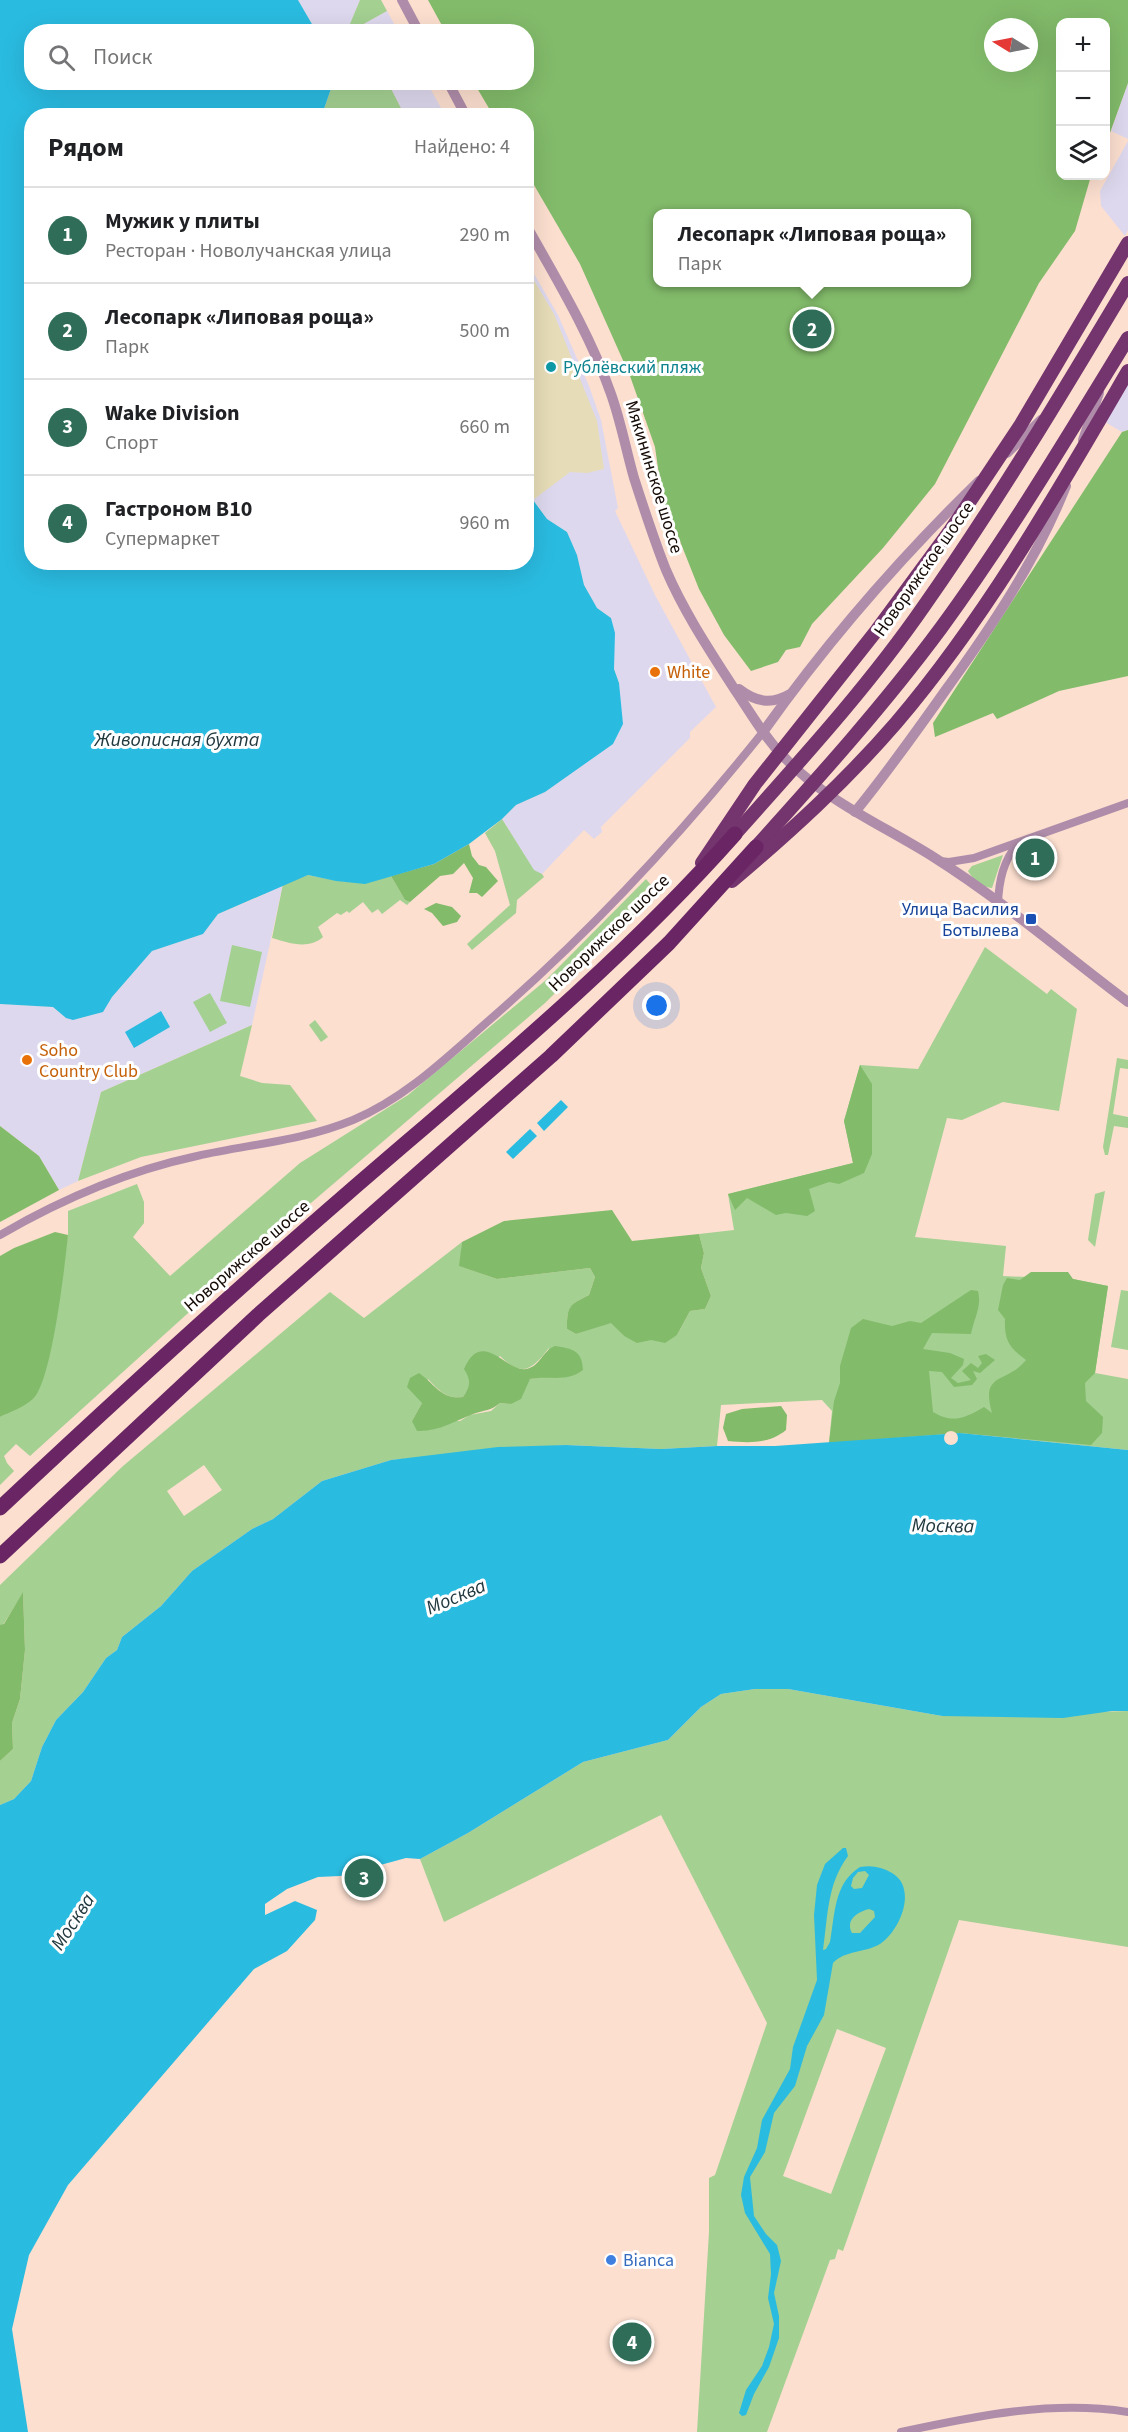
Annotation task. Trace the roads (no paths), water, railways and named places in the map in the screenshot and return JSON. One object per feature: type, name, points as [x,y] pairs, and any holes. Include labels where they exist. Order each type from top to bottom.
[{"type":"highway","points":[[685,887],[755,784],[803,726],[925,567],[1020,426],[1128,243]]},
{"type":"highway","name":"Новорижское шоссе","points":[[0,1508],[236,1289],[536,1030],[633,941],[735,834],[871,675],[923,608],[977,530],[1128,283]]},
{"type":"highway","points":[[0,1556],[258,1315],[551,1056],[669,943],[838,756],[893,691],[948,617],[1012,523],[1128,338]]},
{"type":"highway","points":[[705,904],[801,824],[854,769],[925,687],[1017,558],[1128,371]]},
{"type":"street","points":[[402,0],[415,24]]},
{"type":"street","points":[[452,90],[462,108]]},
{"type":"street","name":"Мякининское шоссе","points":[[534,239],[574,310],[595,354],[611,395],[634,477],[666,570],[684,608],[731,683],[781,755],[809,782],[840,804],[937,859],[964,878],[1128,1002]]},
{"type":"street","points":[[855,812],[887,772],[984,636],[1040,546],[1078,454],[1104,377]]},
{"type":"street","points":[[1,1233],[86,1191],[132,1173],[197,1156],[322,1132],[381,1107],[410,1088],[526,988],[653,862],[764,732],[791,693],[918,541],[1052,409]]},
{"type":"street","points":[[731,683],[748,696],[766,701],[775,701],[791,693]]},
{"type":"street","points":[[937,859],[949,862],[974,858],[1128,803]]},
{"type":"street","points":[[998,903],[1001,876],[1011,852],[1018,843]]},
{"type":"street","points":[[964,878],[966,866],[974,858]]},
{"type":"street","points":[[901,2432],[978,2415],[1034,2410],[1077,2409],[1128,2412]]},
{"type":"water","name":"Живописная бухта","points":[[0,0],[298,0],[312,24],[24,24],[24,90],[331,90],[324,108],[24,108],[24,570],[534,570],[534,501],[547,519],[567,532],[577,555],[584,585],[597,608],[611,618],[615,633],[614,669],[619,683],[623,724],[613,744],[545,792],[516,805],[502,819],[469,844],[434,864],[365,884],[308,875],[218,914],[203,934],[152,951],[112,997],[103,1012],[73,1020],[66,1018],[53,1007],[0,1004]]},
{"type":"water","points":[[161,1011],[170,1027],[134,1048],[125,1032]]},
{"type":"water","points":[[561,1100],[568,1107],[544,1131],[537,1123]]},
{"type":"water","points":[[530,1129],[537,1136],[513,1159],[506,1152]]},
{"type":"water","name":"Москва","points":[[960,1433],[1128,1450],[1128,1711],[1063,1718],[942,1716],[788,1689],[755,1689],[721,1694],[701,1707],[668,1740],[583,1762],[468,1833],[420,1859],[406,1858],[340,1876],[318,1877],[287,1889],[265,1904],[265,1915],[295,1901],[317,1910],[315,1920],[287,1951],[254,1969],[68,2185],[29,2255],[12,2329],[28,2432],[0,2432],[0,1805],[14,1799],[31,1781],[42,1747],[56,1720],[83,1692],[106,1658],[117,1650],[122,1637],[161,1606],[192,1571],[252,1529],[273,1519],[322,1481],[391,1460],[498,1447],[566,1445],[661,1449],[775,1446]]},
{"type":"water","points":[[843,1848],[846,1848],[848,1856],[832,1889],[823,1950],[830,1942],[840,1890],[851,1874],[860,1867],[877,1867],[892,1873],[900,1880],[905,1899],[899,1920],[887,1938],[874,1947],[843,1956],[833,1963],[824,2015],[807,2046],[795,2086],[774,2113],[765,2152],[750,2177],[754,2216],[777,2245],[781,2261],[774,2293],[779,2316],[779,2338],[769,2367],[754,2394],[746,2415],[742,2416],[739,2413],[746,2390],[762,2366],[774,2324],[768,2298],[771,2274],[770,2254],[745,2213],[741,2195],[744,2177],[757,2148],[762,2120],[790,2069],[793,2047],[817,1980],[814,1915],[817,1885],[825,1864]],"holes":[[[865,1871],[869,1875],[862,1888],[854,1889],[851,1886],[853,1878],[858,1872]],[[869,1909],[874,1911],[875,1917],[860,1933],[852,1933],[850,1924],[853,1917]]]},
{"type":"place","name":"Лесопарк «Липовая роща»","points":[[812,329]]},
{"type":"place","name":"Рублёвский пляж","points":[[551,367]]},
{"type":"place","name":"White","points":[[655,672]]},
{"type":"place","name":"Мужик у плиты","points":[[1035,858]]},
{"type":"place","name":"Улица Василия Ботылева","points":[[1031,919]]},
{"type":"place","name":"Soho Country Club","points":[[27,1060]]},
{"type":"place","name":"Wake Division","points":[[364,1878]]},
{"type":"place","name":"Bianca","points":[[611,2260]]},
{"type":"place","name":"Гастроном B10","points":[[632,2342]]}]
